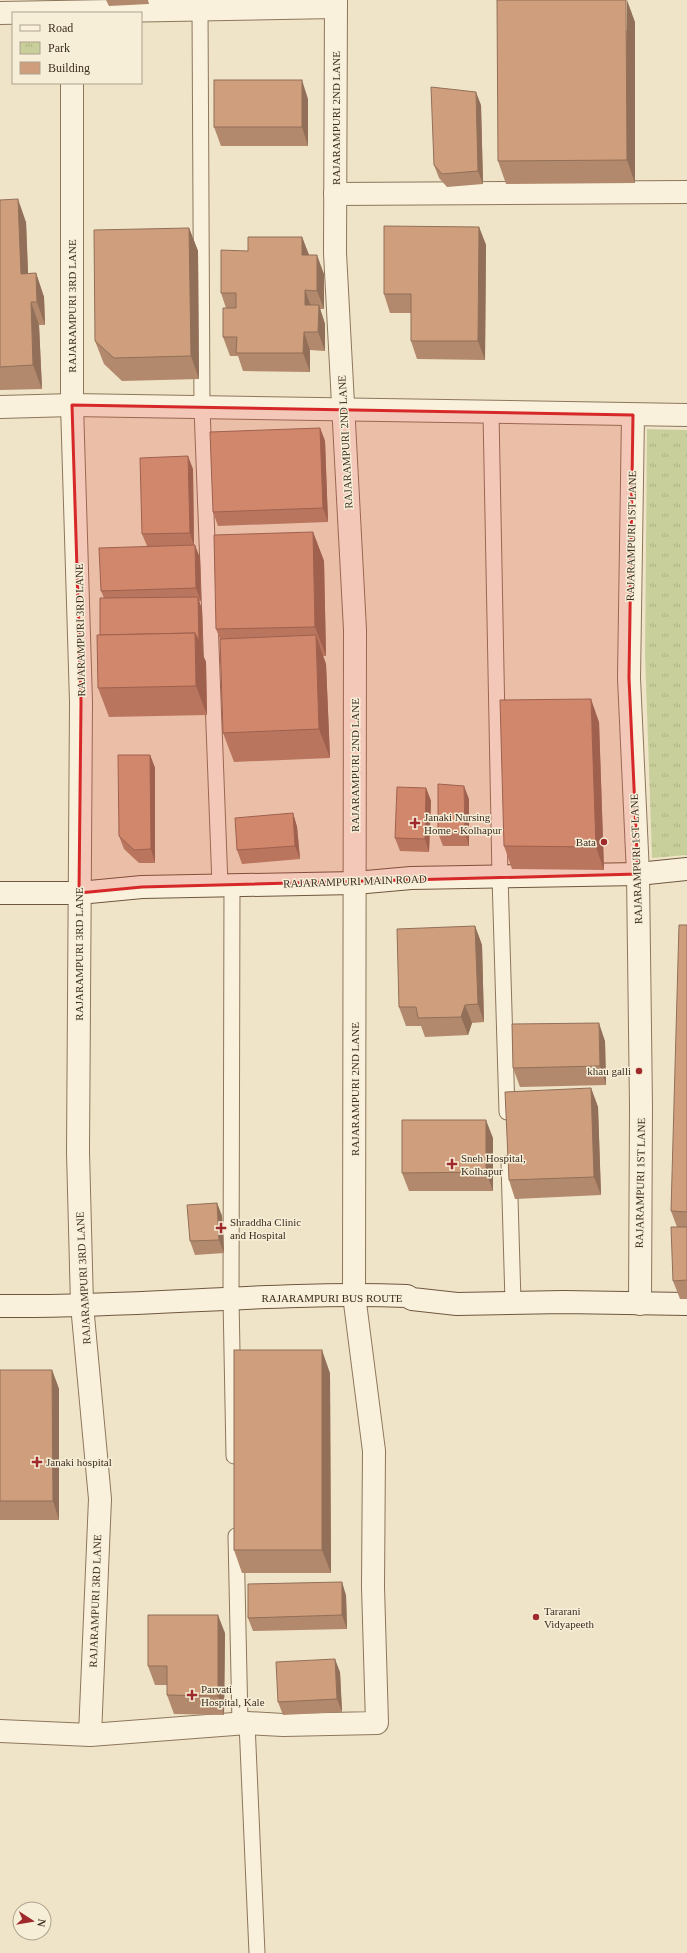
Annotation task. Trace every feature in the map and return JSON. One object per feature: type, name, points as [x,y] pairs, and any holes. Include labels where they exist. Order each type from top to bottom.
[{"type":"street","points":[[14,12],[72,8],[200,10],[336,4]]},
{"type":"street","name":"RAJARAMPURI 2ND LANE","points":[[244,1723],[283,1725],[377,1723],[373,1574],[374,1451],[354,1295],[355,630],[334,253],[336,4]]},
{"type":"street","points":[[0,13],[12,12]]},
{"type":"street","name":"RAJARAMPURI 3RD LANE","points":[[72,84],[72,406],[81,702],[78,1152],[82,1305],[100,1499],[90,1735]]},
{"type":"street","points":[[335,194],[687,192]]},
{"type":"street","points":[[0,407],[72,406],[687,415]]},
{"type":"street","name":"RAJARAMPURI 1ST LANE","points":[[633,415],[629,678],[638,874],[642,1107],[640,1304]]},
{"type":"street","name":"RAJARAMPURI MAIN ROAD","points":[[0,893],[80,893],[142,887],[355,883],[411,878],[638,874],[687,869]]},
{"type":"street","name":"RAJARAMPURI BUS ROUTE","points":[[0,1306],[82,1305],[354,1295],[406,1296],[412,1299],[457,1304],[513,1302],[687,1304]]},
{"type":"street","points":[[0,1731],[90,1735],[244,1723]]},
{"type":"lane","points":[[200,10],[202,408],[226,885],[234,1467]]},
{"type":"lane","points":[[491,413],[500,876],[508,1129]]},
{"type":"lane","points":[[509,1152],[513,1302]]},
{"type":"lane","points":[[236,1523],[244,1723],[257,1953]]},
{"type":"highlighted area","points":[[72,405],[633,415],[629,678],[638,874],[142,887],[79,893],[81,702]]},
{"type":"green space","points":[[647,429],[687,430],[687,855],[652,858],[645,654]]},
{"type":"building","points":[[497,0],[626,0],[627,160],[498,161]]},
{"type":"building","points":[[214,80],[302,80],[302,127],[214,127]]},
{"type":"building","points":[[431,87],[476,92],[478,171],[442,174],[434,165]]},
{"type":"building","points":[[18,199],[21,274],[36,273],[37,302],[31,302],[33,365],[0,367],[0,200]]},
{"type":"building","points":[[384,226],[479,227],[478,341],[411,341],[411,294],[384,294]]},
{"type":"building","points":[[189,228],[191,356],[114,358],[95,341],[94,230]]},
{"type":"building","points":[[248,237],[302,237],[302,255],[317,255],[317,291],[305,290],[305,305],[319,305],[318,332],[304,332],[303,353],[236,353],[237,337],[223,337],[223,308],[236,308],[236,293],[221,293],[221,250],[248,251]]},
{"type":"building","points":[[320,428],[323,508],[213,512],[210,432]]},
{"type":"building","points":[[188,456],[190,533],[142,534],[140,458]]},
{"type":"building","points":[[313,532],[315,627],[216,629],[214,535]]},
{"type":"building","points":[[195,545],[196,588],[101,591],[99,548]]},
{"type":"building","points":[[198,597],[199,642],[195,633],[100,635],[100,598]]},
{"type":"building","points":[[195,633],[196,686],[98,688],[97,635]]},
{"type":"building","points":[[316,635],[319,729],[223,733],[220,639]]},
{"type":"building","points":[[591,699],[596,847],[504,846],[500,700]]},
{"type":"building","points":[[118,755],[150,755],[151,849],[134,850],[119,836]]},
{"type":"building","points":[[438,784],[464,786],[465,832],[438,833]]},
{"type":"building","points":[[397,787],[426,788],[425,839],[395,838]]},
{"type":"building","points":[[293,813],[295,846],[237,850],[235,818]]},
{"type":"building","points":[[679,925],[687,925],[687,1212],[671,1211]]},
{"type":"building","points":[[475,926],[478,1004],[465,1005],[461,1017],[418,1018],[416,1007],[399,1007],[397,929]]},
{"type":"building","points":[[599,1023],[600,1066],[513,1068],[512,1024]]},
{"type":"building","points":[[591,1088],[594,1177],[509,1180],[505,1092]]},
{"type":"building","points":[[402,1120],[486,1120],[486,1172],[402,1173]]},
{"type":"building","points":[[217,1203],[219,1240],[190,1241],[187,1205]]},
{"type":"building","points":[[671,1227],[687,1227],[687,1280],[673,1281]]},
{"type":"building","points":[[234,1350],[322,1350],[322,1550],[234,1550]]},
{"type":"building","points":[[0,1370],[52,1370],[53,1501],[0,1501]]},
{"type":"building","points":[[342,1582],[342,1615],[248,1618],[248,1584]]},
{"type":"building","points":[[148,1615],[218,1615],[218,1696],[167,1695],[167,1666],[148,1666]]},
{"type":"building","points":[[335,1659],[337,1699],[278,1702],[276,1662]]},
{"type":"place","name":"Janaki Nursing Home - Kolhapur","points":[[415,823]]},
{"type":"place","name":"Bata","points":[[604,842]]},
{"type":"place","name":"khau galli","points":[[639,1071]]},
{"type":"place","name":"Sneh Hospital, Kolhapur","points":[[452,1164]]},
{"type":"place","name":"Shraddha Clinic and Hospital","points":[[221,1228]]},
{"type":"place","name":"Janaki hospital","points":[[37,1462]]},
{"type":"place","name":"Tararani Vidyapeeth","points":[[536,1617]]},
{"type":"place","name":"Parvati Hospital, Kale","points":[[192,1695]]}]
